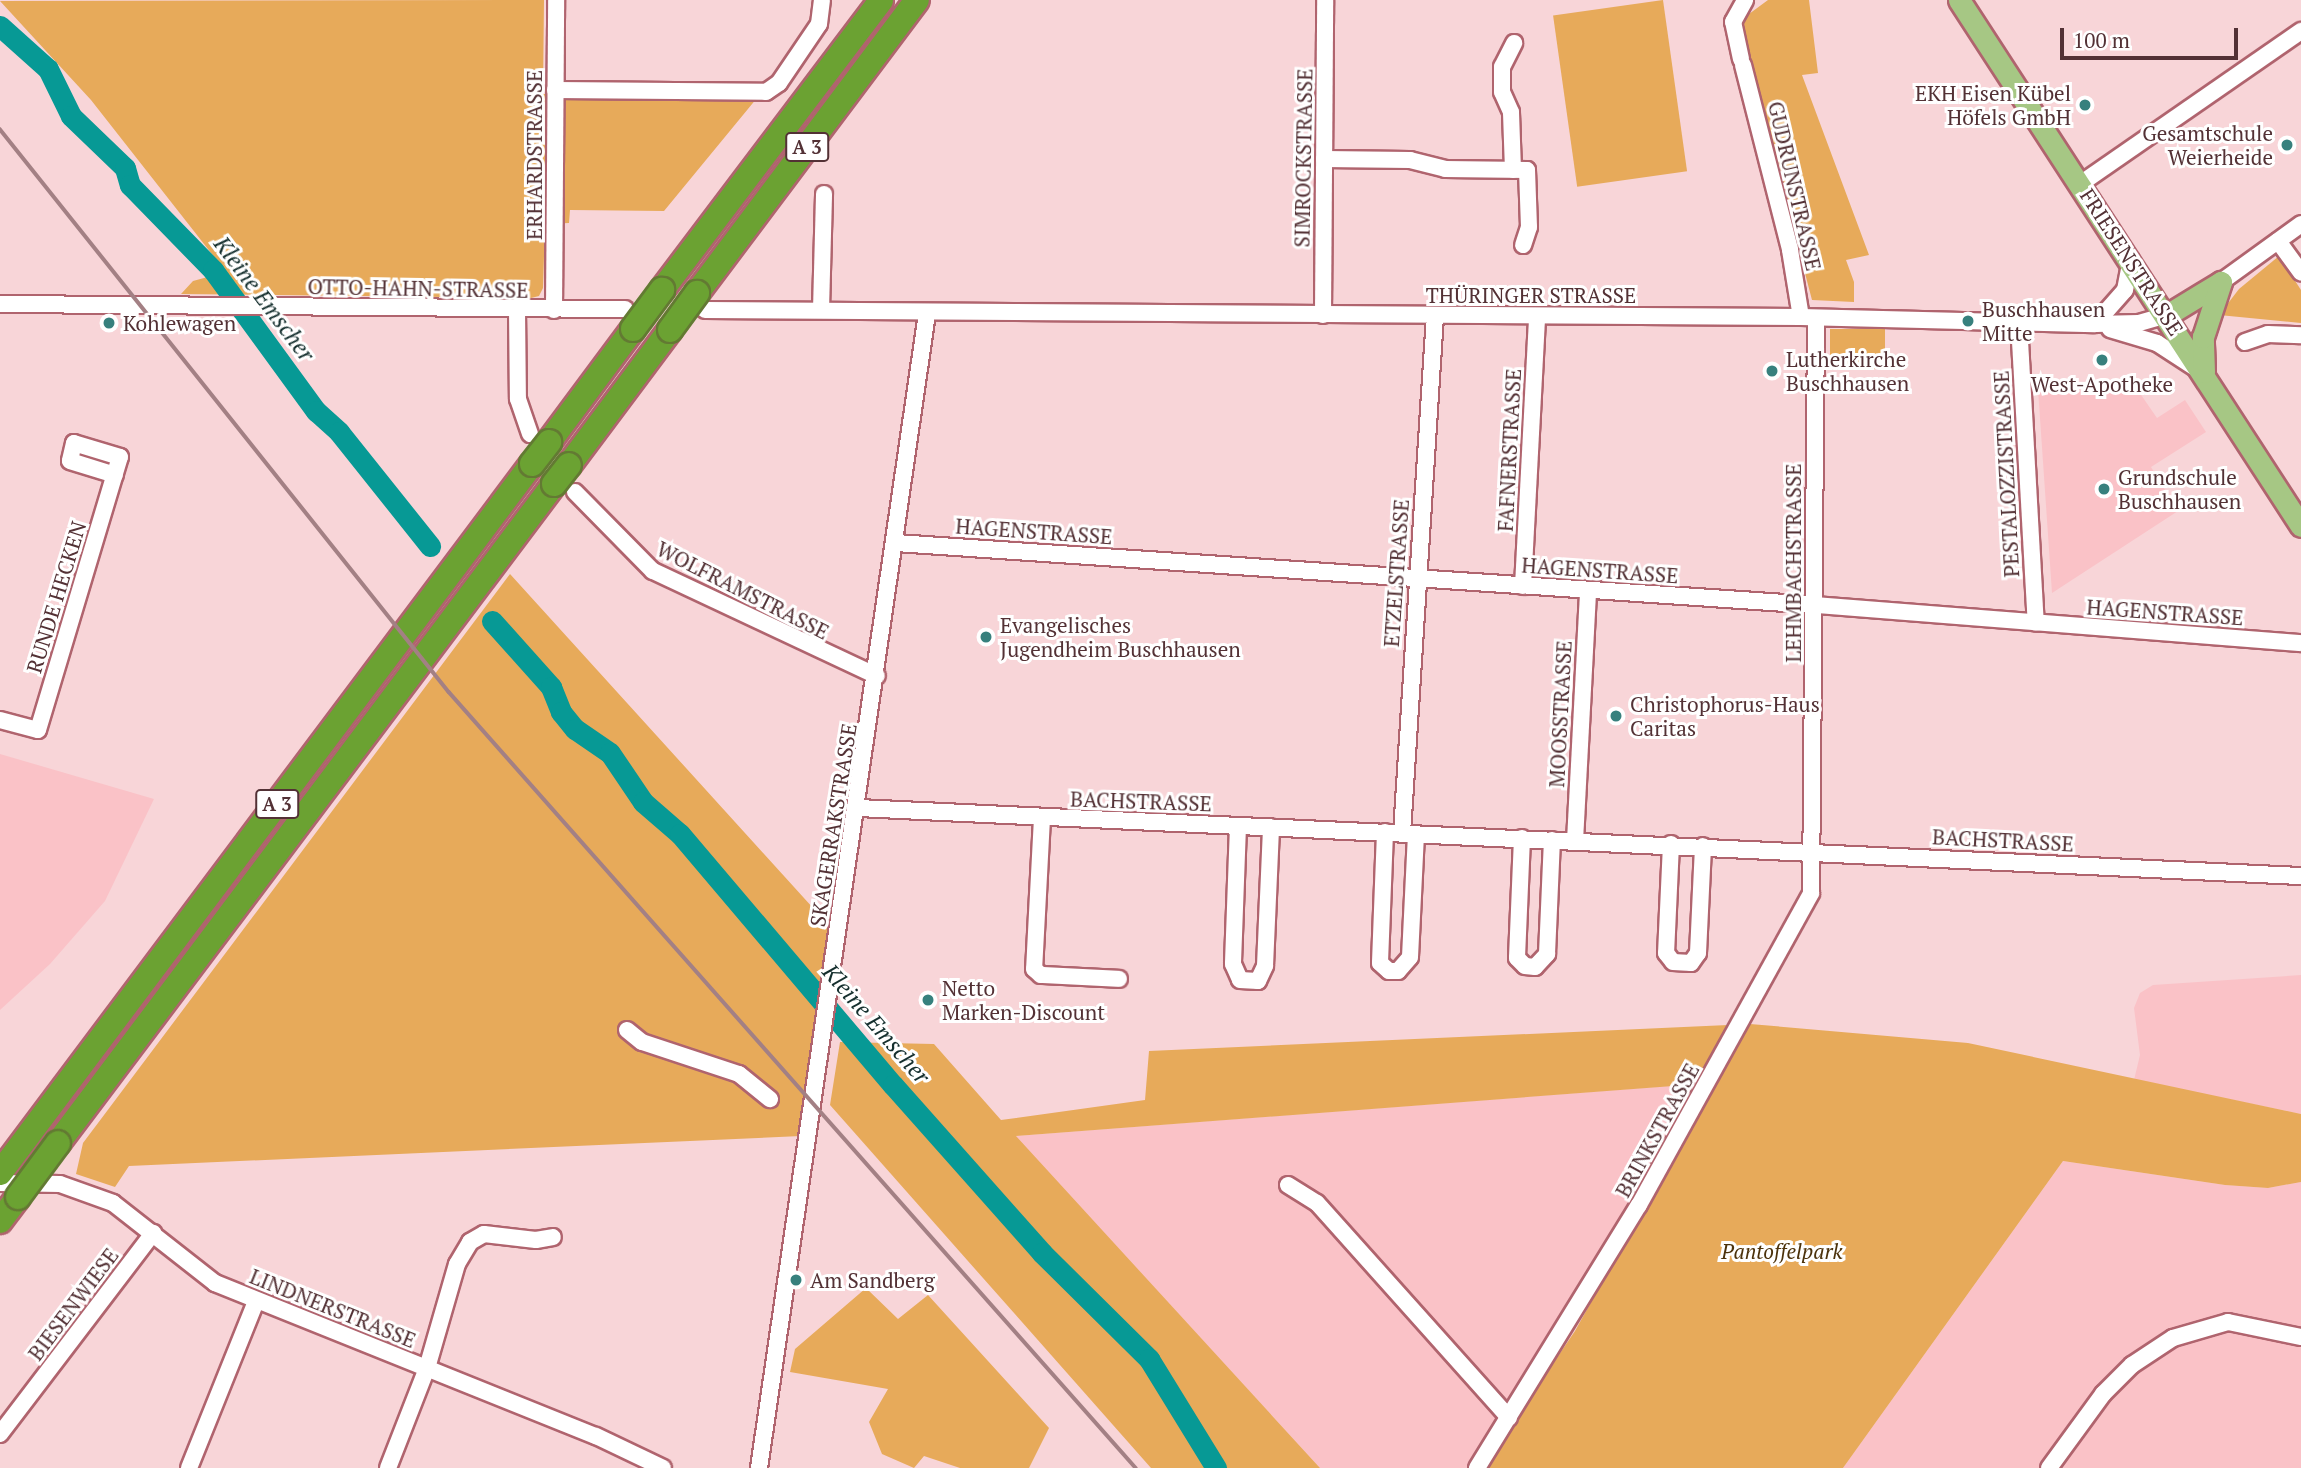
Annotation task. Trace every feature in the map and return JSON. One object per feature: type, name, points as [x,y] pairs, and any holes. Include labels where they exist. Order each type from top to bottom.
[{"type":"highway","name":"A 3","points":[[0,1173],[532,464],[539,438],[629,319],[662,290],[881,0]]},
{"type":"highway","name":"A 3","points":[[0,1221],[9,1190],[58,1143],[566,480],[670,330],[701,302],[917,0]]},
{"type":"main road","name":"FRIESENSTRASSE","points":[[1959,0],[2168,315],[2301,526]]},
{"type":"main road","points":[[2168,315],[2221,282]]},
{"type":"main road","points":[[2204,374],[2203,337],[2221,282]]},
{"type":"street","name":"ERHARDSTRASSE","points":[[554,310],[555,0]]},
{"type":"street","points":[[555,90],[766,92],[779,83],[819,24],[822,0]]},
{"type":"street","name":"SIMROCKSTRASSE","points":[[1323,316],[1325,0]]},
{"type":"street","name":"GUDRUNSTRASSE","points":[[1745,0],[1733,22],[1808,317]]},
{"type":"street","points":[[2080,184],[2301,31]]},
{"type":"street","points":[[1514,43],[1502,67],[1502,92],[1511,112],[1529,227],[1523,245]]},
{"type":"street","points":[[1324,159],[1410,160],[1445,169],[1520,170]]},
{"type":"street","points":[[701,302],[821,310],[824,194]]},
{"type":"street","points":[[2221,282],[2301,225]]},
{"type":"street","points":[[2278,241],[2301,273]]},
{"type":"street","points":[[2131,260],[2125,290],[2095,324],[2157,343],[2204,374]]},
{"type":"street","name":"OTTO-HAHN-STRASSE","points":[[0,304],[554,310],[629,319]]},
{"type":"street","points":[[517,310],[518,399],[539,438]]},
{"type":"street","name":"THÜRINGER STRASSE","points":[[821,310],[893,313],[1808,317],[2095,324],[2139,323],[2168,315]]},
{"type":"street","name":"SKAGERRAKSTRASSE","points":[[759,1468],[858,808],[927,313]]},
{"type":"street","name":"ETZELSTRASSE","points":[[1401,833],[1415,577],[1435,316]]},
{"type":"street","name":"FAFNERSTRASSE","points":[[1523,586],[1537,316]]},
{"type":"street","name":"LEHMBACHSTRASSE","points":[[1808,317],[1816,605],[1814,851]]},
{"type":"street","name":"PESTALOZZISTRASSE","points":[[2019,323],[2036,623]]},
{"type":"street","points":[[2245,342],[2268,334],[2301,335]]},
{"type":"street","name":"RUNDE HECKEN","points":[[0,720],[38,730],[114,475]]},
{"type":"street","name":"WOLFRAMSTRASSE","points":[[566,480],[653,571],[877,676]]},
{"type":"street","name":"HAGENSTRASSE","points":[[896,543],[1816,605],[2301,643]]},
{"type":"street","name":"MOOSSTRASSE","points":[[1575,841],[1588,590]]},
{"type":"street","name":"BACHSTRASSE","points":[[858,808],[2301,876]]},
{"type":"street","name":"BACHSTRASSE","points":[[1042,818],[1034,969],[1041,975],[1119,979]]},
{"type":"street","name":"BACHSTRASSE","points":[[1238,826],[1233,964],[1240,980],[1258,981],[1265,966],[1271,827]]},
{"type":"street","points":[[1401,833],[1410,957],[1398,971],[1389,971],[1380,963],[1401,833]]},
{"type":"street","points":[[1522,838],[1517,958],[1530,967],[1543,963],[1547,954],[1552,839]]},
{"type":"street","points":[[1671,845],[1666,953],[1673,962],[1691,963],[1698,953],[1703,846]]},
{"type":"street","name":"BRINKSTRASSE","points":[[1477,1468],[1639,1205],[1802,912],[1813,885],[1814,851]]},
{"type":"street","points":[[627,1030],[642,1042],[739,1074],[770,1099]]},
{"type":"street","points":[[1288,1185],[1317,1203],[1508,1418]]},
{"type":"street","name":"LINDNERSTRASSE","points":[[9,1190],[71,1188],[113,1203],[208,1279],[256,1301],[596,1436],[663,1468]]},
{"type":"street","name":"BIESENWIESE","points":[[0,1434],[153,1233]]},
{"type":"street","points":[[388,1468],[427,1368],[457,1264],[476,1236],[553,1237]]},
{"type":"street","points":[[189,1468],[256,1301]]},
{"type":"street","points":[[2049,1468],[2104,1394],[2132,1366],[2173,1338],[2228,1322],[2301,1337]]},
{"type":"shaded area","name":"Grundschule Buschhausen","points":[[2038,389],[2137,389],[2157,418],[2185,400],[2206,432],[2151,467],[2178,511],[2052,593]]},
{"type":"shaded area","points":[[0,754],[154,799],[105,901],[50,964],[0,1010]]},
{"type":"shaded area","points":[[2301,975],[2301,1114],[2134,1080],[2140,1055],[2134,1008],[2140,993],[2153,985]]},
{"type":"shaded area","points":[[1708,1083],[1473,1468],[1320,1468],[1015,1136]]},
{"type":"shaded area","points":[[2063,1161],[2225,1185],[2268,1188],[2301,1182],[2301,1468],[1843,1468]]},
{"type":"green space","points":[[544,0],[543,94],[757,98],[664,211],[570,210],[569,223],[545,224],[543,288],[539,296],[531,298],[181,294],[193,281],[226,272],[91,100],[0,1]]},
{"type":"green space","points":[[1663,0],[1687,171],[1577,187],[1553,15]]},
{"type":"green space","points":[[1768,0],[1809,0],[1818,73],[1802,75],[1869,255],[1846,260],[1854,282],[1854,302],[1812,300],[1741,28],[1749,14]]},
{"type":"green space","points":[[2279,256],[2301,290],[2301,323],[2219,315],[2239,289]]},
{"type":"green space","points":[[1830,329],[1885,329],[1885,369],[1830,369]]},
{"type":"green space","points":[[510,574],[833,930],[801,1136],[129,1166],[115,1187],[76,1174],[83,1143]]},
{"type":"green space","name":"Pantoffelpark","points":[[1750,1024],[1968,1043],[2301,1114],[2301,1182],[2268,1188],[2225,1185],[2063,1161],[1843,1468],[1482,1468],[1575,1331],[1713,1083],[1016,1136],[1320,1468],[1151,1468],[830,1105],[840,1042],[934,1044],[1001,1120],[1145,1100],[1149,1051]]},
{"type":"green space","points":[[866,1288],[898,1319],[928,1295],[1049,1428],[1029,1468],[960,1468],[924,1456],[914,1468],[882,1454],[869,1422],[888,1389],[790,1372],[795,1349]]},
{"type":"waterway","name":"Kleine Emscher","points":[[0,26],[48,69],[71,116],[125,168],[130,185],[213,270],[316,411],[339,432],[430,546]]},
{"type":"waterway","name":"Kleine Emscher","points":[[492,621],[551,687],[561,712],[575,729],[610,753],[643,802],[680,834],[893,1085],[1042,1253],[1149,1359],[1216,1468]]},
{"type":"railway","points":[[0,129],[449,692],[1136,1468]]},
{"type":"place","name":"EKH Eisen Kübel Höfels GmbH","points":[[2085,105]]},
{"type":"place","name":"Gesamtschule Weierheide","points":[[2287,145]]},
{"type":"place","name":"Buschhausen Mitte","points":[[1968,321]]},
{"type":"place","name":"Kohlewagen","points":[[109,323]]},
{"type":"place","name":"West-Apotheke","points":[[2102,360]]},
{"type":"place","name":"Lutherkirche Buschhausen","points":[[1772,371]]},
{"type":"place","name":"Grundschule Buschhausen","points":[[2104,489]]},
{"type":"place","name":"Evangelisches Jugendheim Buschhausen","points":[[986,637]]},
{"type":"place","name":"Christophorus-Haus Caritas","points":[[1616,716]]},
{"type":"place","name":"Netto Marken-Discount","points":[[928,1000]]},
{"type":"place","name":"Am Sandberg","points":[[796,1280]]}]
